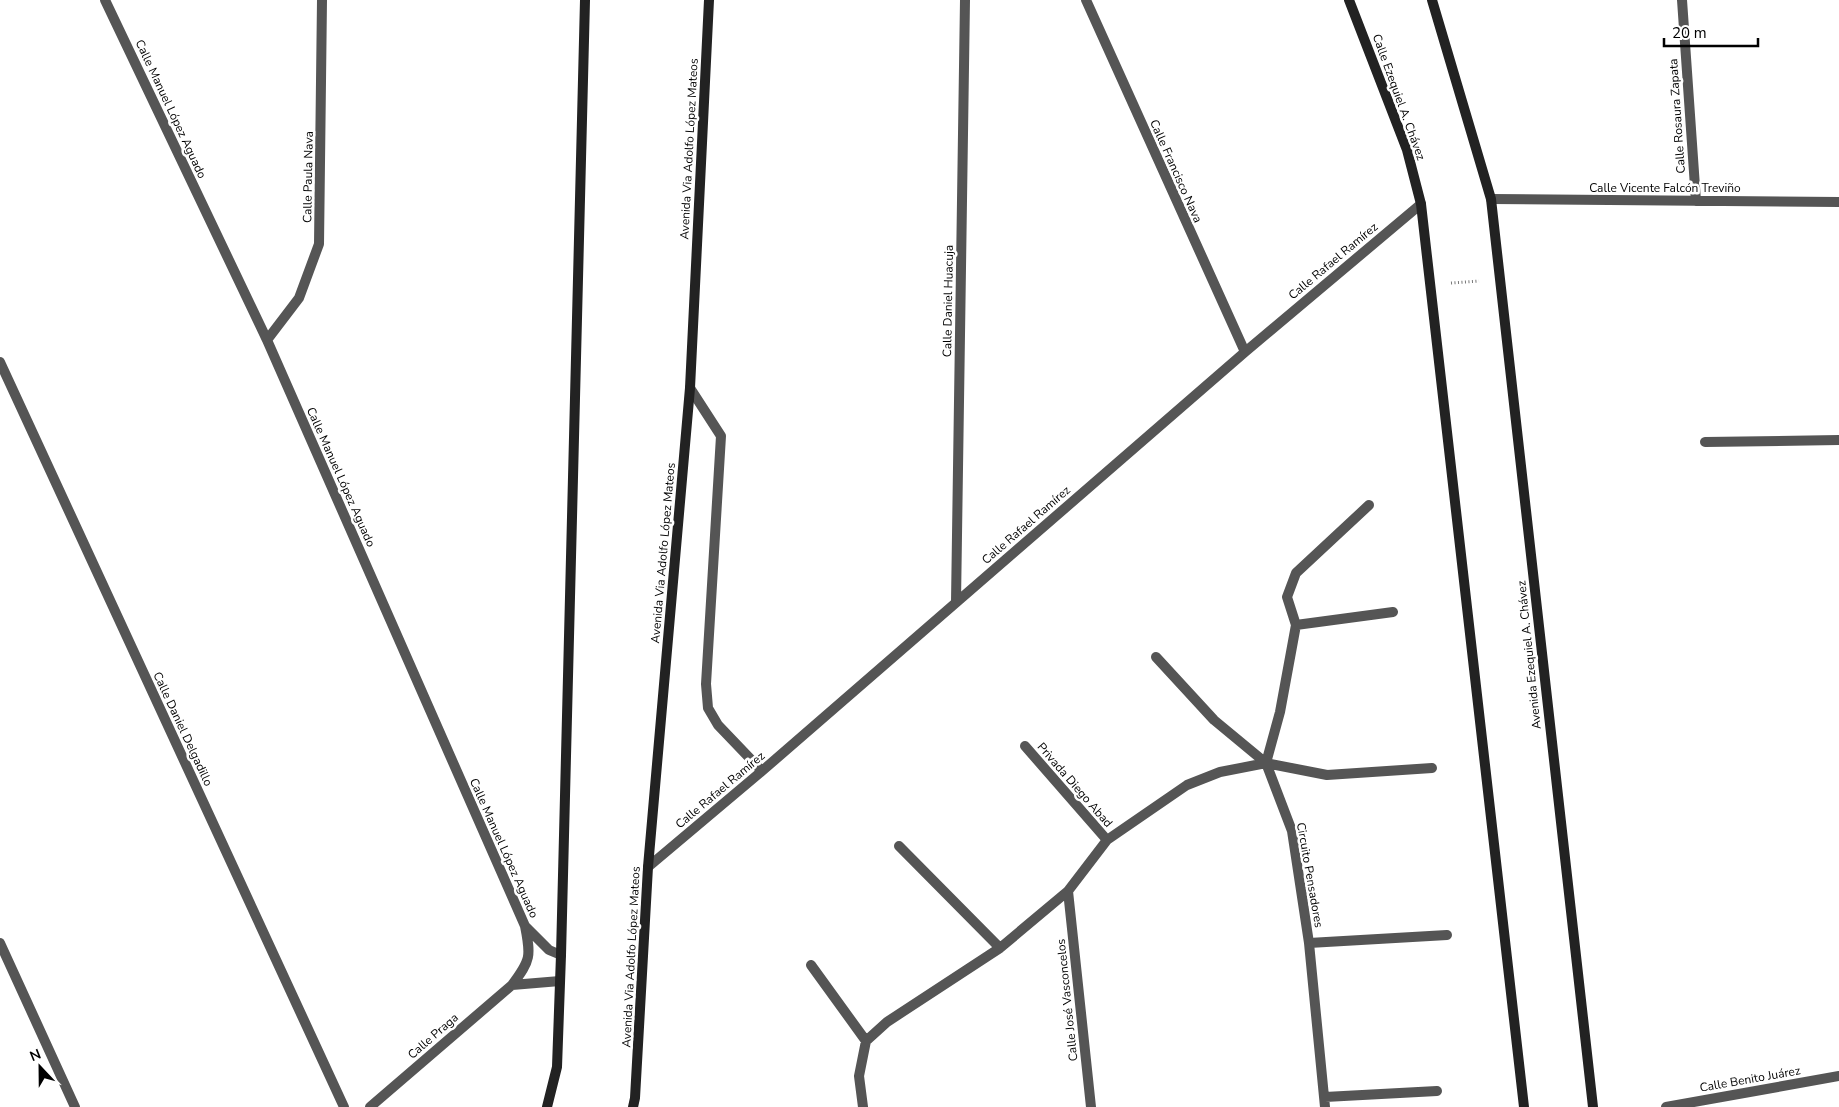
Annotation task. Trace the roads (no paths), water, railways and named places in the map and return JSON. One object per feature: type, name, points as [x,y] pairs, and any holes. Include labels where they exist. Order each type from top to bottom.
[{"type":"street","name":"Calle Manuel López Aguado","points":[[105,0],[267,340],[525,926],[549,950],[561,955]]},
{"type":"street","name":"Calle Paula Nava","points":[[267,340],[298,298],[320,244],[322,0]]},
{"type":"street","points":[[547,1107],[557,1067],[561,955],[585,0]]},
{"type":"street","name":"Avenida Via Adolfo López Mateos","points":[[633,1107],[648,867],[690,388],[709,0]]},
{"type":"street","name":"Calle Daniel Huacuja","points":[[956,602],[965,0]]},
{"type":"street","name":"Calle Francisco Nava","points":[[1086,0],[1245,352]]},
{"type":"street","name":"Calle Ezequiel A. Chávez","points":[[1349,0],[1407,150],[1421,204]]},
{"type":"street","points":[[1432,0],[1491,199]]},
{"type":"street","name":"Calle Rosaura Zapata","points":[[1682,0],[1696,201]]},
{"type":"street","name":"Calle Vicente Falcón Treviño","points":[[1491,199],[1839,202]]},
{"type":"street","name":"Avenida Ezequiel A. Chávez","points":[[1491,199],[1593,1107]]},
{"type":"street","points":[[1421,204],[1524,1107]]},
{"type":"street","name":"Calle Rafael Ramírez","points":[[648,867],[762,771],[1245,352],[1421,204]]},
{"type":"street","name":"Calle Daniel Delgadillo","points":[[0,362],[344,1107]]},
{"type":"street","points":[[690,388],[721,436],[706,684],[708,708],[718,724],[762,771]]},
{"type":"street","points":[[1705,442],[1839,440]]},
{"type":"street","points":[[1266,763],[1280,712],[1296,625],[1288,597],[1296,573],[1369,505]]},
{"type":"street","points":[[1296,625],[1393,612]]},
{"type":"street","points":[[1156,657],[1214,720],[1266,763]]},
{"type":"street","name":"Privada Diego Abad","points":[[1025,746],[1107,840]]},
{"type":"street","points":[[863,1107],[859,1076],[866,1041],[887,1022],[1000,948],[1068,891],[1107,840],[1186,785],[1220,772],[1266,763],[1327,775],[1432,768]]},
{"type":"street","name":"Circuito Pensadores","points":[[1266,763],[1292,831],[1309,942],[1325,1102]]},
{"type":"street","points":[[899,846],[1000,948]]},
{"type":"street","name":"Calle José Vasconcelos","points":[[1068,891],[1091,1107]]},
{"type":"street","name":"Calle Praga","points":[[370,1107],[512,985],[526,967],[530,951],[525,926]]},
{"type":"street","points":[[1309,942],[1447,935]]},
{"type":"street","points":[[0,943],[75,1107]]},
{"type":"street","points":[[811,965],[866,1041]]},
{"type":"street","points":[[512,985],[560,981]]},
{"type":"street","name":"Calle Benito Juárez","points":[[1666,1107],[1839,1076]]},
{"type":"street","points":[[1325,1102],[1436,1091]]}]
